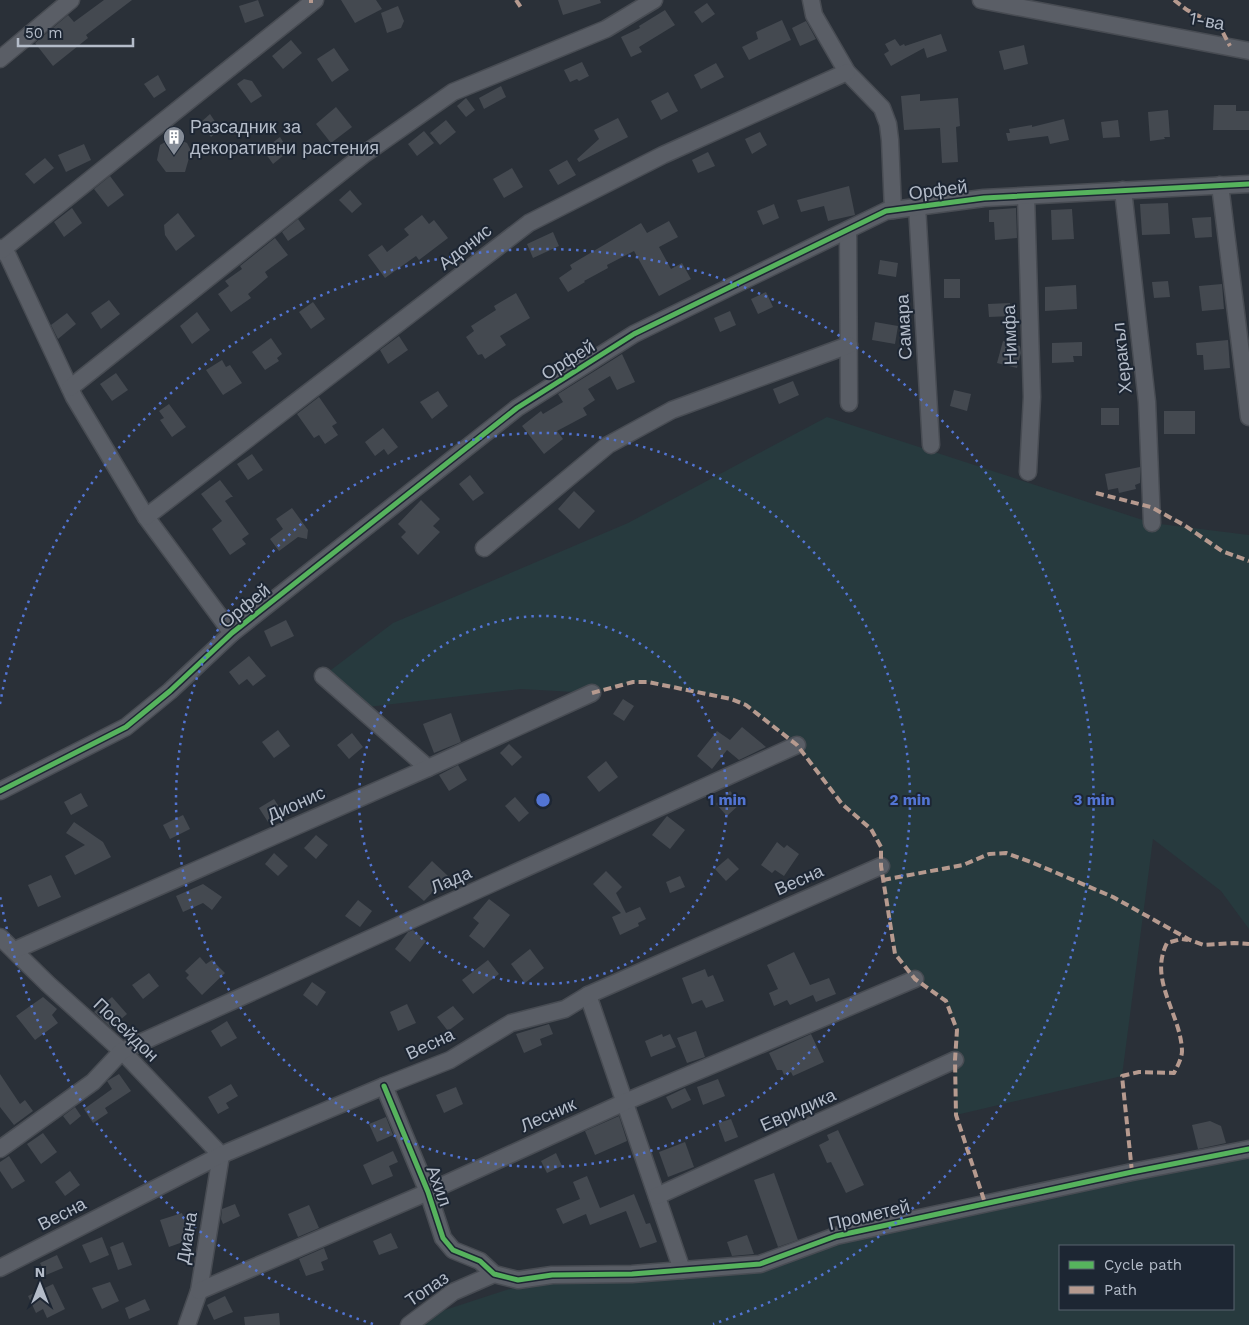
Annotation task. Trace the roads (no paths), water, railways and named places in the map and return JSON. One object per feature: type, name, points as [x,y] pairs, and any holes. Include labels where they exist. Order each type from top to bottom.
[{"type":"street","points":[[0,59],[71,0]]},
{"type":"street","points":[[70,388],[363,155],[453,92],[606,29],[654,0]]},
{"type":"street","points":[[811,0],[814,15],[847,72],[882,108],[888,124],[890,140],[893,210]]},
{"type":"street","name":"1-ва","points":[[981,0],[1249,51]]},
{"type":"street","points":[[232,633],[146,517],[70,388],[8,256],[1,249],[313,1]]},
{"type":"street","name":"Адонис","points":[[146,517],[529,223],[663,155],[847,72]]},
{"type":"street","name":"Орфей","points":[[0,791],[126,727],[170,691],[232,633],[517,408],[634,334],[886,211],[984,198],[1249,184]]},
{"type":"street","points":[[1220,185],[1249,417]]},
{"type":"street","name":"Херакъл","points":[[1123,190],[1147,402],[1152,523]]},
{"type":"street","name":"Нимфа","points":[[1026,196],[1032,397],[1028,472]]},
{"type":"street","name":"Самара","points":[[917,206],[931,445]]},
{"type":"street","points":[[848,230],[849,402]]},
{"type":"street","points":[[484,548],[608,445],[672,410],[849,345]]},
{"type":"street","points":[[323,676],[428,768]]},
{"type":"street","name":"Дионис","points":[[15,950],[428,768],[592,693]]},
{"type":"street","name":"Лада","points":[[122,1051],[796,745]]},
{"type":"street","name":"Весна","points":[[0,1268],[221,1155],[450,1060],[511,1023],[565,1009],[588,994],[881,866]]},
{"type":"street","name":"Посейдон","points":[[0,937],[48,984],[122,1051],[221,1155]]},
{"type":"street","name":"Лесник","points":[[199,1292],[428,1192],[625,1102],[915,979]]},
{"type":"street","points":[[588,994],[682,1270]]},
{"type":"street","points":[[0,1149],[94,1082],[122,1051]]},
{"type":"street","name":"Евридика","points":[[657,1196],[955,1060]]},
{"type":"street","name":"Ахил","points":[[384,1086],[428,1192],[443,1238],[453,1250],[480,1261],[494,1274]]},
{"type":"street","name":"Прометей","points":[[494,1274],[518,1280],[552,1275],[632,1274],[760,1264],[836,1236],[1132,1172],[1249,1149]]},
{"type":"street","name":"Диана","points":[[187,1325],[199,1292],[221,1155]]},
{"type":"street","name":"Топаз","points":[[410,1325],[454,1292],[494,1274]]},
{"type":"place","name":"Разсадник за декоративни растения","points":[[174,156]]}]
